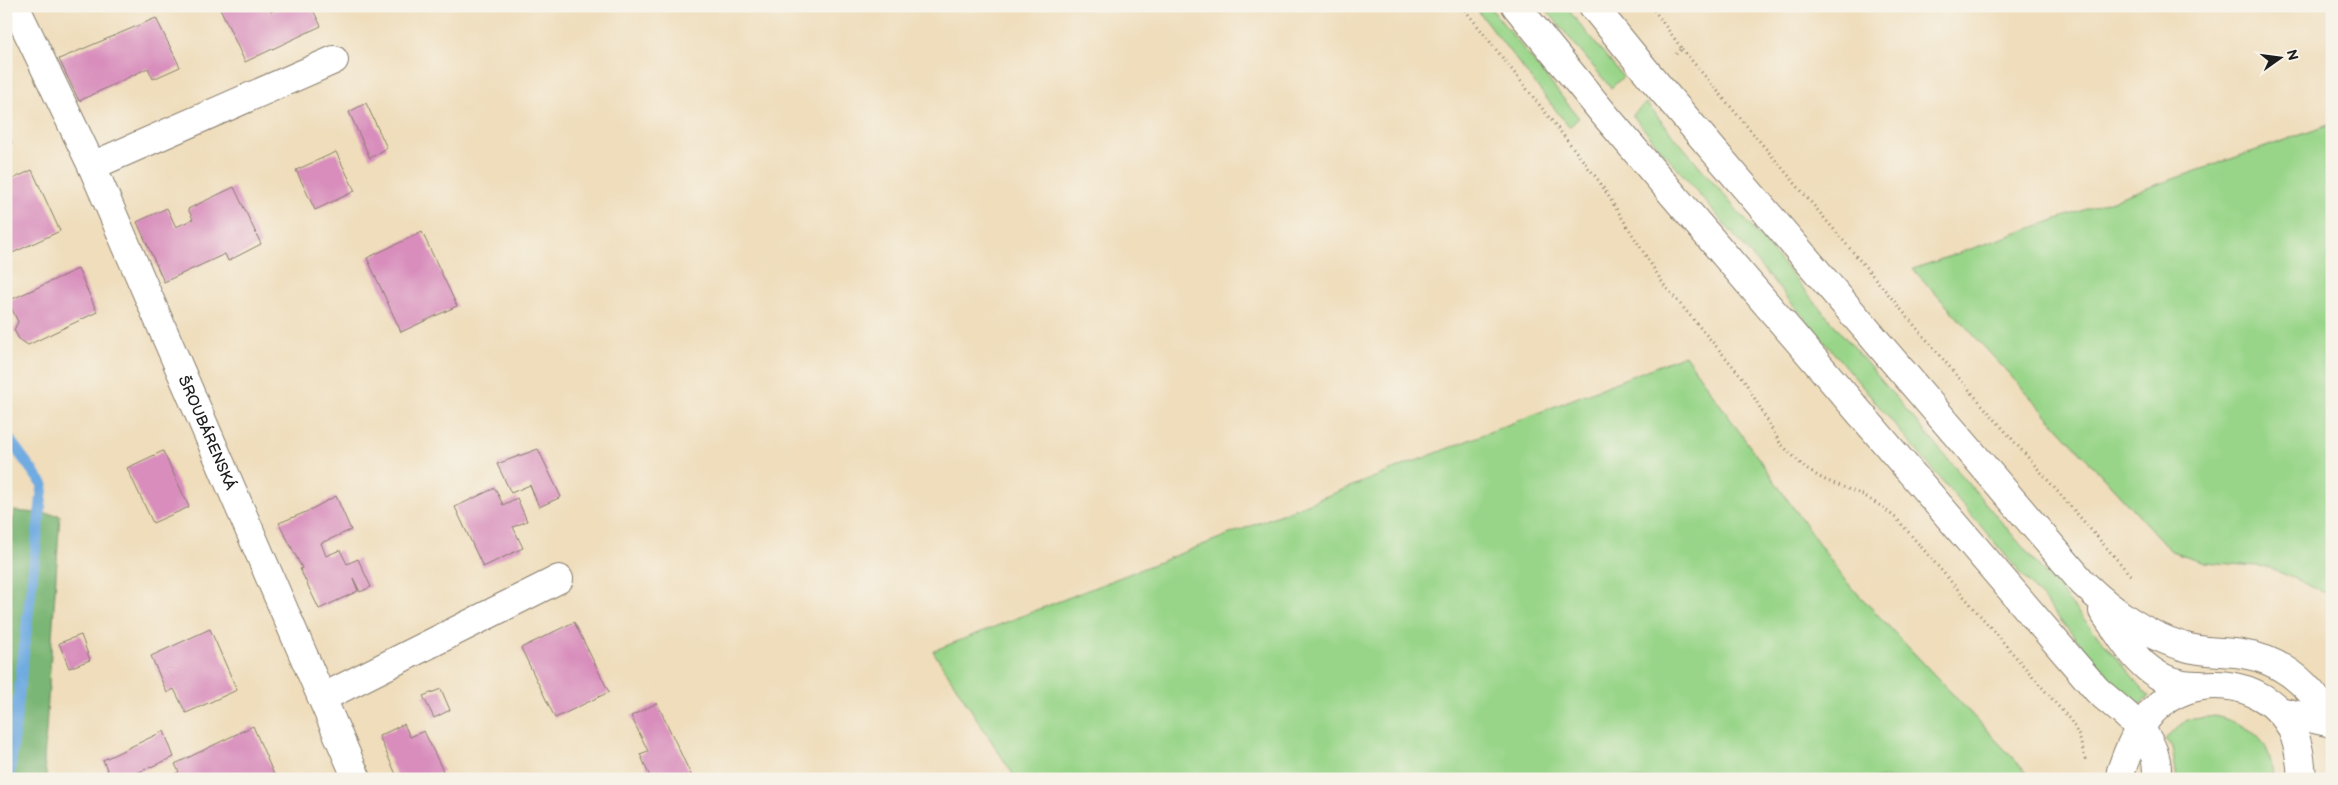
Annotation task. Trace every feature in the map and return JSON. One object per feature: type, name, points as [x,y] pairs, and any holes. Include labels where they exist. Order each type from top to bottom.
[{"type":"main road","name":"ŠROUBÁRENSKÁ","points":[[15,6],[92,166],[324,697],[357,779]]},
{"type":"main road","points":[[1516,6],[1604,114],[2097,690],[2150,739],[2156,754],[2157,779]]},
{"type":"main road","points":[[1593,6],[1650,76],[2083,583],[2138,661],[2152,673],[2169,681],[2187,685],[2227,685],[2246,689],[2263,698],[2279,711],[2290,726],[2298,743],[2302,779]]},
{"type":"main road","points":[[92,166],[334,60]]},
{"type":"main road","points":[[324,697],[560,579]]},
{"type":"main road","points":[[2083,583],[2106,605],[2131,623],[2158,638],[2183,647],[2208,652],[2241,654],[2265,659],[2287,670],[2306,685],[2322,704],[2332,723]]},
{"type":"main road","points":[[2121,775],[2129,748],[2139,728],[2154,710],[2170,697],[2188,689],[2207,684]]},
{"type":"main road","points":[[2097,690],[2115,732],[2120,751],[2121,775]]},
{"type":"main road","points":[[2279,711],[2332,723]]},
{"type":"path","points":[[1462,6],[1598,181],[1664,285],[1743,378],[1780,442],[1806,469],[1824,479],[1863,494],[1903,525],[2071,721],[2079,736],[2087,768]]},
{"type":"path","points":[[1682,49],[1958,377],[2135,580]]},
{"type":"green space","points":[[1474,6],[1489,6],[1579,118],[1569,127]]},
{"type":"green space","points":[[1543,6],[1565,6],[1623,77],[1611,88]]},
{"type":"green space","points":[[1646,103],[2149,696],[2135,708],[1632,115]]},
{"type":"green space","points":[[2332,124],[2332,596],[2268,567],[2205,562],[2171,551],[1913,269]]},
{"type":"green space","points":[[1685,355],[1844,579],[2027,773],[2020,779],[1016,779],[933,651]]},
{"type":"green space","points":[[14,511],[60,515],[44,761],[47,779],[6,779],[6,567]]},
{"type":"green space","points":[[2215,716],[2239,724],[2257,736],[2264,744],[2268,753],[2273,779],[2177,779],[2172,747],[2165,739],[2187,720]]},
{"type":"building","points":[[219,6],[268,6],[271,12],[282,6],[311,6],[321,26],[245,62]]},
{"type":"building","points":[[156,18],[180,67],[153,79],[148,68],[79,101],[59,59]]},
{"type":"building","points":[[366,103],[387,148],[370,158],[349,112]]},
{"type":"building","points":[[6,131],[12,143],[6,146]]},
{"type":"building","points":[[336,152],[355,191],[315,210],[296,170]]},
{"type":"building","points":[[32,170],[60,231],[6,256],[6,182]]},
{"type":"building","points":[[234,187],[261,244],[228,261],[225,254],[164,282],[137,222],[167,208],[176,227],[193,219],[188,209]]},
{"type":"building","points":[[422,232],[457,306],[401,332],[367,258]]},
{"type":"building","points":[[78,269],[97,312],[28,345],[19,339],[14,330],[18,322],[8,301]]},
{"type":"building","points":[[538,449],[561,497],[539,507],[530,485],[511,493],[497,464]]},
{"type":"building","points":[[163,451],[189,507],[153,523],[127,468]]},
{"type":"building","points":[[495,488],[503,505],[517,498],[527,521],[513,527],[523,548],[483,567],[455,507]]},
{"type":"building","points":[[336,496],[351,530],[321,543],[326,556],[340,550],[347,564],[358,559],[371,587],[360,592],[353,578],[358,591],[319,609],[300,569],[302,568],[279,523],[306,512]]},
{"type":"building","points":[[574,622],[609,692],[555,718],[521,648]]},
{"type":"building","points":[[210,629],[237,690],[186,713],[174,689],[167,693],[151,656]]},
{"type":"building","points":[[81,635],[90,660],[69,668],[59,643]]},
{"type":"building","points":[[441,689],[450,710],[434,718],[423,696]]},
{"type":"building","points":[[657,703],[693,779],[651,779],[640,754],[648,751],[631,716]]},
{"type":"building","points":[[404,724],[410,737],[424,731],[443,771],[428,779],[398,779],[379,736]]},
{"type":"building","points":[[253,726],[275,777],[270,779],[172,779],[171,776],[179,772],[175,764]]},
{"type":"building","points":[[164,731],[174,757],[123,779],[111,779],[103,760]]},
{"type":"waterway","points":[[6,435],[43,485],[9,779]]}]
